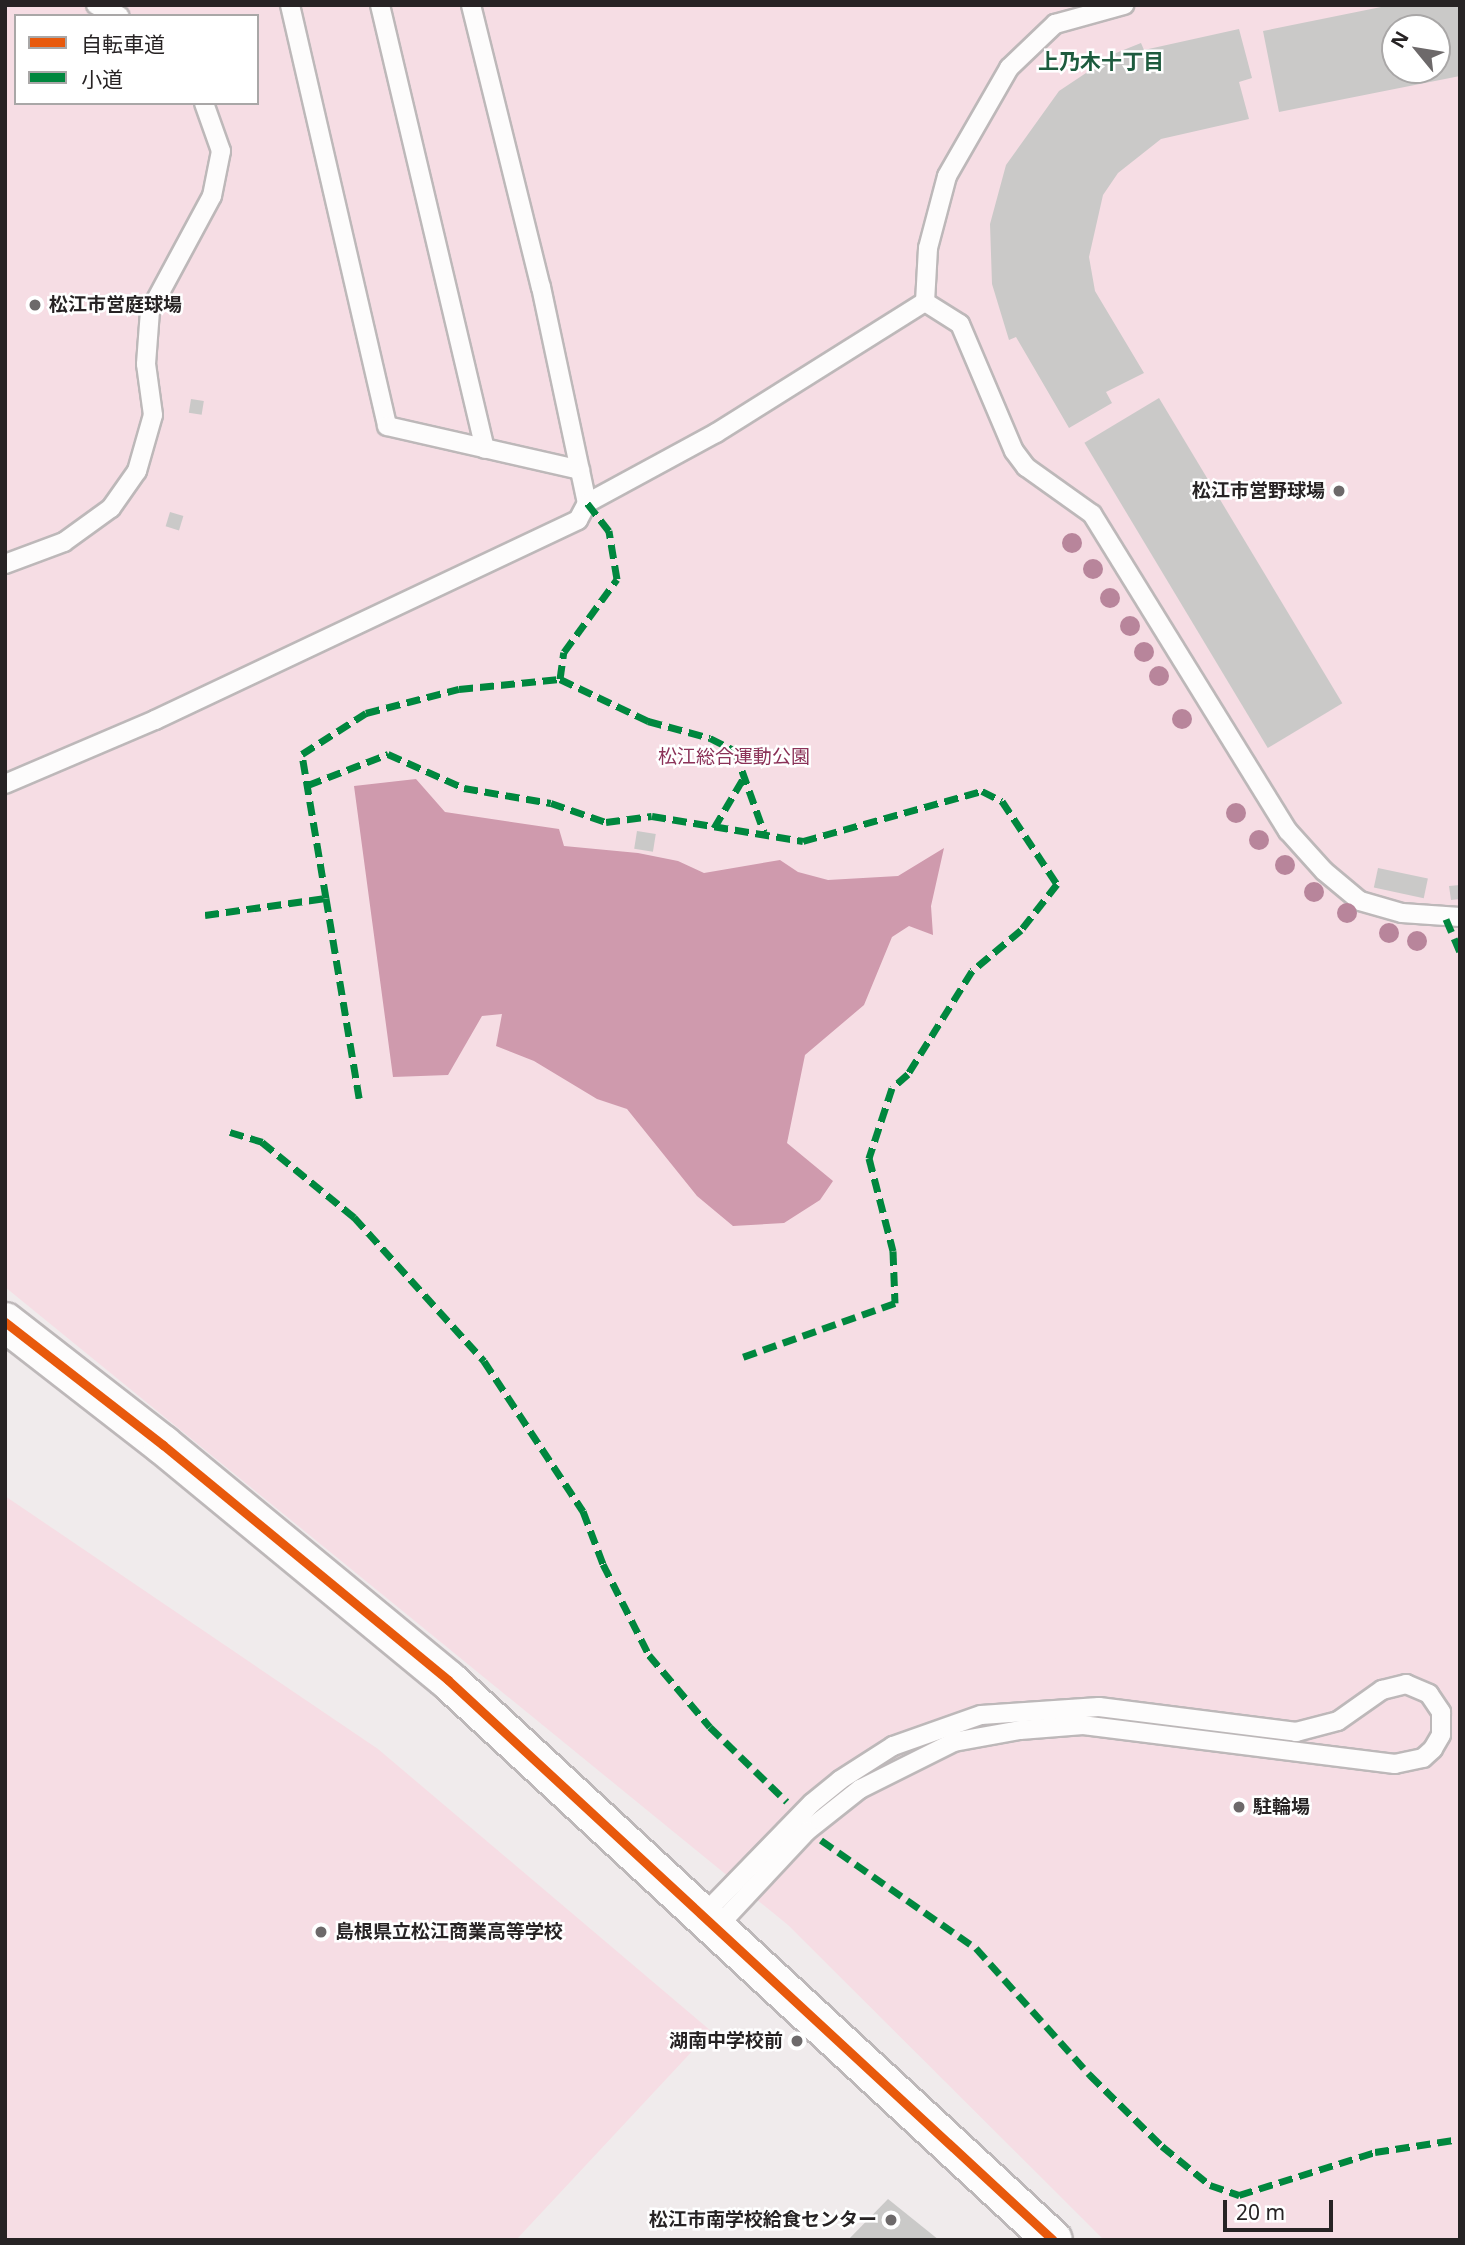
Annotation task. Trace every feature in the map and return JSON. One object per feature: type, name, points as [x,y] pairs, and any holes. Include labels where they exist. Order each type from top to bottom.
[{"type":"street","points":[[5,1322],[421,1657],[712,1919],[1054,2240]]},
{"type":"lane","points":[[96,5],[116,14]]},
{"type":"lane","points":[[290,5],[387,426],[580,470]]},
{"type":"lane","points":[[380,5],[485,449]]},
{"type":"lane","points":[[471,5],[505,131],[587,503]]},
{"type":"lane","points":[[925,302],[928,248],[947,176],[1009,68],[1055,24],[1124,5]]},
{"type":"lane","points":[[5,564],[64,542],[111,508],[137,471],[153,415],[146,364],[150,311],[212,196],[222,152],[205,105]]},
{"type":"lane","points":[[5,784],[155,720],[579,520],[587,503],[716,433],[925,302]]},
{"type":"lane","points":[[925,302],[960,324],[1014,451],[1026,467],[1091,514],[1288,831],[1324,871],[1360,901],[1402,914],[1460,917]]},
{"type":"lane","points":[[1406,1684],[1429,1694],[1441,1712],[1441,1735],[1433,1749],[1423,1758],[1395,1764],[1083,1725],[1020,1730],[954,1742],[890,1770],[851,1795],[807,1831],[712,1919],[839,1780],[893,1746],[981,1714],[1099,1707],[1296,1732],[1338,1720],[1382,1689],[1406,1684]]},
{"type":"green space","name":"松江総合運動公園","points":[[5,5],[1460,5],[1460,2240],[1104,2240],[788,1925],[5,1287]]},
{"type":"green space","name":"島根県立松江商業高等学校","points":[[5,1496],[378,1749],[711,2031],[516,2240],[5,2240]]},
{"type":"shaded area","points":[[416,779],[445,812],[559,829],[564,846],[638,853],[678,861],[704,873],[780,860],[798,872],[828,880],[898,876],[944,848],[931,906],[933,935],[909,926],[892,937],[864,1005],[805,1055],[787,1143],[833,1181],[820,1200],[784,1223],[733,1226],[697,1196],[627,1109],[597,1099],[534,1061],[496,1046],[502,1014],[482,1016],[448,1075],[393,1077],[354,786]]},
{"type":"building","points":[[1391,5],[1460,5],[1460,76],[1451,78],[1451,14],[1381,14],[1381,84],[1420,84],[1279,112],[1263,31]]},
{"type":"building","points":[[1239,29],[1252,78],[1239,82],[1249,119],[1161,139],[1118,173],[1103,195],[1089,257],[1095,291],[1144,373],[1106,392],[1112,403],[1069,428],[1016,337],[1009,340],[992,284],[990,224],[1006,165],[1059,91],[1116,53],[1141,43],[1144,50]]},
{"type":"building","points":[[1159,398],[1342,703],[1268,748],[1084,443]]},
{"type":"building","points":[[191,399],[204,401],[202,415],[189,413]]},
{"type":"building","points":[[170,512],[183,516],[179,530],[166,526]]},
{"type":"building","points":[[637,831],[656,834],[653,852],[634,849]]},
{"type":"building","points":[[1378,868],[1428,879],[1424,898],[1374,888]]},
{"type":"building","points":[[1460,885],[1460,899],[1451,900],[1449,886]]},
{"type":"building","name":"松江市南学校給食センター","points":[[888,2199],[939,2240],[848,2240]]},
{"type":"marked path","points":[[205,915],[326,898],[302,754],[366,713],[459,689],[560,679],[564,652],[617,579],[609,531],[587,503]]},
{"type":"marked path","points":[[560,679],[648,721],[710,738],[735,751],[764,832]]},
{"type":"marked path","points":[[308,785],[388,754],[464,788],[551,803],[606,822],[652,816],[803,841],[982,791],[1002,801],[1057,884],[1021,930],[972,971],[908,1074],[892,1088],[869,1158],[893,1251],[895,1303],[737,1359]]},
{"type":"marked path","points":[[714,828],[744,777]]},
{"type":"marked path","points":[[326,898],[359,1098]]},
{"type":"marked path","points":[[1446,919],[1460,952]]},
{"type":"marked path","points":[[230,1132],[262,1142],[354,1217],[484,1361],[583,1511],[603,1564],[649,1655],[710,1727],[787,1802]]},
{"type":"marked path","points":[[821,1840],[976,1948],[1090,2075],[1162,2146],[1210,2185],[1239,2195],[1375,2152],[1460,2139]]},
{"type":"cycle path","points":[[5,1322],[163,1445],[448,1680],[1053,2240]]},
{"type":"place","name":"松江市営庭球場","points":[[35,305]]},
{"type":"place","name":"松江市営野球場","points":[[1339,491]]},
{"type":"place","name":"駐輪場","points":[[1239,1807]]},
{"type":"place","name":"島根県立松江商業高等学校","points":[[321,1932]]},
{"type":"place","name":"湖南中学校前","points":[[797,2041]]},
{"type":"place","name":"松江市南学校給食センター","points":[[891,2220]]},
{"type":"district","name":"上乃木十丁目","points":[[1101,61]]}]
